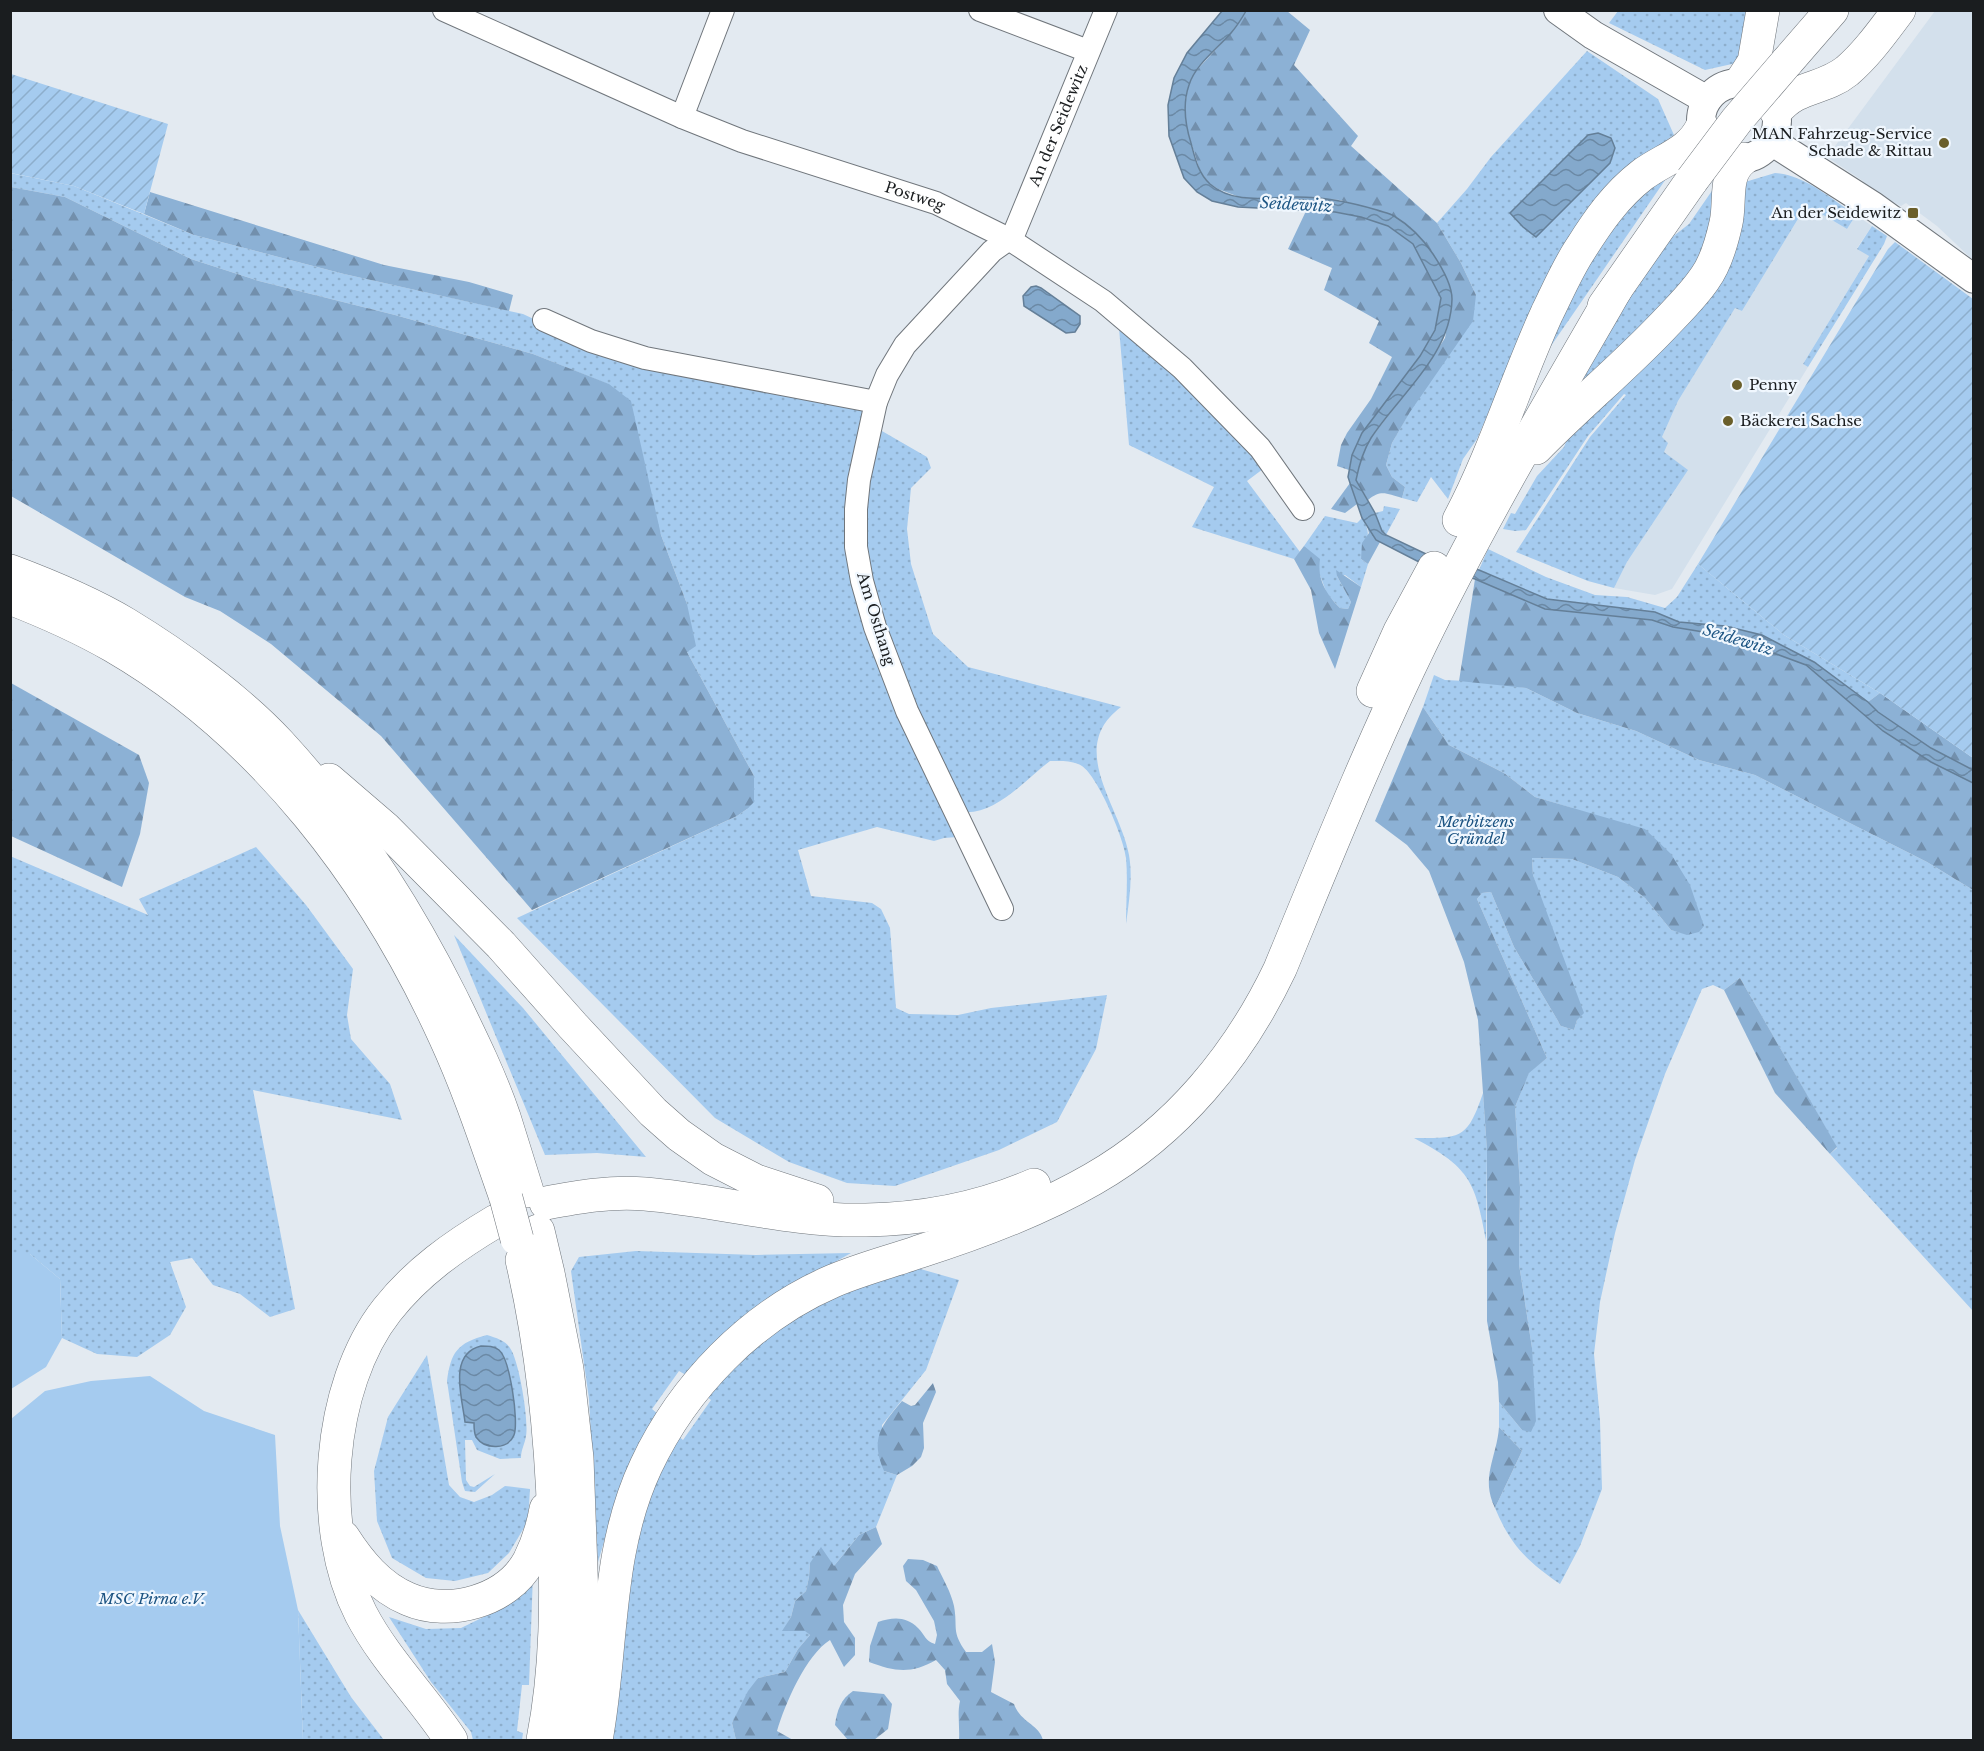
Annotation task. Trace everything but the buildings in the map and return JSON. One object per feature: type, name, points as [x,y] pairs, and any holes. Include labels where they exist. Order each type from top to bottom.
[{"type":"highway","points":[[1740,82],[1754,62],[1763,10]]},
{"type":"highway","points":[[451,1740],[378,1642],[361,1613],[345,1572],[338,1527],[333,1487],[337,1438],[347,1392],[366,1342],[385,1312],[404,1289],[460,1242],[521,1214],[585,1196],[619,1194],[664,1197],[832,1218],[865,1220],[910,1217],[978,1204],[1091,1168],[1136,1151],[1167,1125],[1218,1071],[1252,1023],[1280,969],[1374,741],[1411,637],[1484,496],[1616,289],[1692,180],[1737,120],[1832,10]]},
{"type":"highway","points":[[1774,126],[1786,99],[1795,93],[1829,83],[1848,70],[1899,10]]},
{"type":"highway","points":[[1484,496],[1532,346],[1579,250],[1620,194],[1643,174],[1685,149],[1693,141],[1704,114]]},
{"type":"highway","points":[[1484,496],[1648,342],[1705,278],[1718,251],[1726,221],[1730,179],[1736,164],[1743,159]]},
{"type":"highway","points":[[10,571],[65,592],[125,623],[193,670],[278,742],[345,791],[501,945],[653,1112],[679,1135],[713,1159],[756,1182],[821,1202],[910,1217]]},
{"type":"highway","points":[[10,598],[57,617],[114,646],[175,687],[215,719],[255,756],[294,798],[335,851],[397,941],[445,1037],[479,1121],[548,1273],[567,1369],[578,1458],[582,1598],[569,1740]]},
{"type":"highway","points":[[278,742],[333,805],[380,870],[428,952],[468,1031],[503,1116],[521,1214],[527,1282],[544,1381],[552,1461],[557,1598],[549,1712],[543,1740]]},
{"type":"highway","points":[[596,1740],[601,1714],[621,1534],[645,1469],[662,1433],[707,1373],[740,1341],[795,1301],[830,1282],[868,1267],[920,1252],[1030,1210],[1091,1168]]},
{"type":"highway","points":[[664,1197],[737,1218],[823,1233],[865,1236],[916,1234],[993,1224]]},
{"type":"highway","points":[[338,1527],[356,1558],[386,1586],[407,1599],[425,1605],[445,1607],[465,1605],[486,1597],[511,1582],[528,1562],[546,1511],[552,1461]]},
{"type":"main road","points":[[1558,10],[1704,114],[1712,147],[1721,154],[1743,159],[1759,153],[1774,126],[1771,100],[1763,91],[1740,82],[1721,87],[1704,114]]},
{"type":"main road","points":[[1774,126],[1872,206],[1974,279]]},
{"type":"street","name":"Postweg","points":[[444,10],[682,117],[742,141],[936,203],[1009,239],[1102,301],[1182,368],[1260,448],[1304,509]]},
{"type":"street","points":[[682,117],[723,10]]},
{"type":"street","points":[[980,10],[1088,51]]},
{"type":"street","name":"An der Seidewitz","points":[[1009,239],[1015,231],[1106,10]]},
{"type":"street","name":"Am Osthang","points":[[1002,909],[907,711],[875,627],[862,581],[856,547],[856,509],[876,402],[887,375],[905,345],[992,251],[1009,239]]},
{"type":"street","points":[[544,320],[591,340],[645,358],[876,402]]},
{"type":"shaded area","points":[[1935,11],[1973,11],[1973,260],[1937,226],[1906,203],[1901,206],[1862,187],[1863,181],[1827,157]]},
{"type":"shaded area","points":[[1815,210],[1847,229],[1856,215],[1872,226],[1857,248],[1869,256],[1803,364],[1808,367],[1672,589],[1655,595],[1614,588],[1627,562],[1687,470],[1664,452],[1662,437],[1678,401],[1735,307],[1742,311],[1801,214]]},
{"type":"green space","points":[[1246,11],[1287,11],[1310,30],[1294,65],[1358,136],[1351,146],[1437,223],[1461,263],[1476,295],[1473,321],[1410,412],[1392,443],[1386,465],[1392,477],[1405,487],[1402,498],[1381,493],[1368,500],[1356,480],[1360,459],[1371,438],[1429,363],[1445,338],[1452,298],[1394,216],[1340,200],[1296,197],[1262,200],[1242,198],[1218,189],[1209,183],[1200,171],[1186,126],[1185,107],[1188,86],[1195,72],[1233,31]]},
{"type":"green space","points":[[1618,11],[1747,11],[1741,62],[1705,70],[1609,23]]},
{"type":"green space","points":[[1587,51],[1658,99],[1674,135],[1624,170],[1526,325],[1477,439],[1463,459],[1448,499],[1431,477],[1417,502],[1402,498],[1405,487],[1392,477],[1386,465],[1392,443],[1476,295],[1461,263],[1437,223],[1491,157]]},
{"type":"green space","points":[[11,74],[168,124],[144,214],[74,186],[11,173]]},
{"type":"green space","points":[[10,173],[74,186],[194,235],[344,274],[523,314],[570,336],[867,405],[853,549],[957,837],[934,841],[877,827],[798,850],[811,896],[872,903],[881,909],[890,928],[896,1008],[909,1014],[958,1015],[991,1008],[1107,995],[1096,1049],[1057,1122],[999,1150],[895,1186],[847,1183],[789,1162],[715,1118],[517,918],[737,816],[747,809],[754,776],[687,652],[687,604],[608,384],[533,354],[395,315],[259,281],[191,259],[65,197],[11,187]]},
{"type":"green space","points":[[1670,173],[1531,375],[1592,250],[1644,192]]},
{"type":"green space","points":[[1775,173],[1807,183],[1856,215],[1847,229],[1815,210],[1809,219],[1801,214],[1742,311],[1735,308],[1678,401],[1662,437],[1668,443],[1664,452],[1688,470],[1627,562],[1614,588],[1588,581],[1516,552],[1590,437],[1626,395],[1624,394],[1588,436],[1526,530],[1503,529],[1511,513],[1515,514],[1537,476],[1566,442],[1696,303],[1745,182]]},
{"type":"green space","points":[[1716,185],[1720,186],[1701,260],[1674,298],[1557,411],[1608,330],[1671,238],[1689,224]]},
{"type":"green space","points":[[11,187],[65,197],[191,259],[259,281],[395,315],[533,354],[609,384],[631,401],[661,535],[687,604],[696,646],[687,652],[754,776],[754,802],[737,816],[532,910],[381,736],[271,644],[220,611],[185,597],[11,496]]},
{"type":"green space","points":[[150,192],[384,265],[469,282],[513,295],[509,311],[344,274],[194,235],[144,214]]},
{"type":"green space","points":[[1306,211],[1335,212],[1361,217],[1388,226],[1413,244],[1441,298],[1435,330],[1420,356],[1352,455],[1349,470],[1337,466],[1341,445],[1371,399],[1392,357],[1369,343],[1379,321],[1324,290],[1332,268],[1288,249]]},
{"type":"green space","points":[[1872,226],[1887,236],[1884,244],[1808,367],[1803,364],[1869,256],[1857,249]]},
{"type":"green space","points":[[1895,242],[1973,299],[1973,758],[1880,693],[1784,635],[1698,564],[1888,249]]},
{"type":"green space","points":[[1124,326],[1267,466],[1247,481],[1300,552],[1294,559],[1192,527],[1214,487],[1129,445],[1119,328]]},
{"type":"green space","points":[[875,427],[927,457],[931,468],[911,488],[907,529],[911,564],[933,634],[968,667],[1121,707],[1105,723],[1098,740],[1097,759],[1101,778],[1129,855],[1131,881],[1126,924],[1127,874],[1121,837],[1095,782],[1082,766],[1066,761],[1050,761],[998,803],[974,812],[962,812],[910,711],[860,548]]},
{"type":"green space","points":[[1350,483],[1357,504],[1345,513],[1331,509]]},
{"type":"green space","points":[[1384,506],[1400,509],[1386,535],[1375,513],[1383,511]]},
{"type":"green space","points":[[1325,516],[1357,523],[1362,518],[1367,529],[1368,538],[1361,559],[1368,564],[1361,587],[1345,575],[1337,576],[1351,602],[1348,609],[1340,608],[1327,594],[1318,570],[1304,546]]},
{"type":"green space","points":[[1367,526],[1376,540],[1380,542],[1368,564],[1361,559],[1362,543],[1369,533]]},
{"type":"green space","points":[[1304,546],[1320,559],[1321,580],[1340,608],[1348,609],[1351,602],[1336,570],[1361,587],[1335,669],[1319,633],[1311,590],[1294,559]]},
{"type":"green space","points":[[1488,549],[1546,577],[1595,595],[1627,597],[1665,608],[1677,597],[1698,564],[1784,635],[1880,693],[1868,702],[1814,662],[1725,626],[1679,622],[1655,612],[1547,599],[1479,570]]},
{"type":"green space","points":[[1475,579],[1545,609],[1652,620],[1673,627],[1728,636],[1806,665],[1883,731],[1931,762],[1973,783],[1973,890],[1927,862],[1755,775],[1699,760],[1636,731],[1577,713],[1526,688],[1459,681]]},
{"type":"green space","points":[[1434,675],[1445,680],[1488,682],[1526,688],[1577,713],[1636,731],[1699,760],[1755,775],[1927,862],[1973,890],[1973,1311],[1830,1154],[1837,1148],[1740,978],[1724,990],[1713,985],[1702,989],[1665,1074],[1635,1160],[1615,1233],[1600,1302],[1594,1354],[1600,1420],[1602,1489],[1580,1546],[1560,1584],[1521,1552],[1507,1533],[1495,1508],[1522,1451],[1499,1427],[1499,1402],[1522,1430],[1532,1348],[1519,1264],[1520,1187],[1515,1107],[1529,1072],[1547,1058],[1477,899],[1482,893],[1491,892],[1514,947],[1561,1026],[1574,1030],[1577,1020],[1533,875],[1532,858],[1572,859],[1618,877],[1645,898],[1671,930],[1687,934],[1572,808],[1535,797],[1504,773],[1449,745],[1423,707]]},
{"type":"green space","points":[[11,683],[139,755],[149,783],[140,834],[122,887],[11,836]]},
{"type":"green space","points":[[1880,693],[1973,758],[1973,770],[1918,740],[1879,713],[1868,702]]},
{"type":"green space","name":"Merbitzens Gründel","points":[[1423,707],[1449,745],[1504,773],[1535,797],[1645,829],[1671,854],[1690,885],[1704,926],[1699,932],[1687,935],[1671,930],[1645,898],[1618,877],[1572,859],[1532,858],[1533,875],[1584,1013],[1577,1020],[1574,1030],[1561,1026],[1514,947],[1491,892],[1482,893],[1477,899],[1547,1058],[1529,1073],[1515,1107],[1520,1187],[1519,1264],[1532,1348],[1536,1421],[1531,1432],[1522,1430],[1499,1402],[1498,1382],[1487,1321],[1487,1151],[1478,1020],[1464,962],[1429,871],[1407,845],[1375,821]]},
{"type":"green space","points":[[256,847],[306,905],[353,969],[347,1015],[351,1039],[390,1084],[402,1120],[253,1090],[295,1309],[270,1317],[240,1294],[213,1285],[192,1258],[170,1262],[186,1307],[170,1335],[137,1357],[97,1354],[62,1338],[60,1279],[30,1254],[11,1254],[10,856],[148,915],[139,899]]},
{"type":"green space","points":[[454,935],[523,1008],[646,1157],[597,1153],[545,1155]]},
{"type":"green space","points":[[1740,978],[1837,1147],[1830,1154],[1775,1093],[1724,990]]},
{"type":"green space","points":[[1483,1093],[1487,1151],[1486,1240],[1478,1203],[1466,1177],[1447,1158],[1414,1138],[1442,1138],[1460,1133],[1472,1120]]},
{"type":"green space","points":[[636,1251],[756,1255],[851,1253],[754,1308],[686,1375],[679,1371],[652,1409],[658,1414],[621,1484],[598,1562],[589,1399],[571,1271],[579,1257]]},
{"type":"green space","points":[[11,1254],[30,1254],[60,1279],[62,1338],[46,1367],[11,1389]]},
{"type":"green space","points":[[917,1268],[959,1280],[926,1370],[882,1425],[884,1471],[897,1475],[876,1527],[859,1535],[834,1566],[810,1563],[806,1591],[795,1601],[791,1617],[783,1631],[806,1631],[810,1635],[798,1649],[785,1672],[758,1678],[732,1723],[736,1740],[607,1740],[632,1558],[650,1490],[678,1436],[683,1440],[711,1400],[706,1396],[778,1327],[870,1280]]},
{"type":"green space","points":[[487,1335],[497,1338],[510,1348],[520,1377],[527,1428],[521,1458],[500,1459],[477,1450],[472,1440],[465,1440],[466,1480],[470,1486],[474,1487],[495,1474],[475,1492],[465,1491],[462,1482],[447,1381],[457,1350]],"holes":[[[491,1346],[504,1356],[511,1441],[503,1446],[491,1447],[475,1435],[474,1423]]]},
{"type":"green space","points":[[427,1355],[449,1485],[460,1497],[474,1502],[492,1495],[505,1486],[530,1489],[528,1521],[509,1553],[488,1573],[455,1581],[426,1578],[392,1558],[377,1521],[374,1471],[388,1417]]},
{"type":"green space","name":"MSC Pirna e.V.","points":[[150,1376],[204,1411],[275,1435],[280,1526],[298,1610],[303,1740],[11,1740],[11,1419],[45,1391],[91,1381]]},
{"type":"green space","points":[[933,1383],[936,1392],[923,1423],[924,1448],[921,1457],[897,1475],[884,1471],[878,1450],[883,1425],[902,1401],[911,1406],[915,1405]]},
{"type":"green space","points":[[1499,1427],[1522,1451],[1495,1508],[1491,1497],[1489,1477]]},
{"type":"green space","points":[[876,1527],[882,1544],[855,1574],[843,1605],[844,1622],[855,1638],[855,1655],[844,1667],[830,1640],[813,1657],[791,1694],[777,1731],[793,1740],[736,1740],[732,1723],[748,1691],[758,1678],[785,1672],[798,1649],[810,1635],[805,1631],[782,1631],[791,1617],[795,1601],[806,1591],[810,1563],[821,1547],[834,1566],[859,1535]]},
{"type":"green space","points":[[908,1559],[923,1560],[937,1566],[953,1601],[957,1634],[961,1645],[966,1652],[982,1652],[992,1644],[995,1662],[991,1692],[1014,1704],[1021,1715],[1038,1730],[1043,1740],[959,1740],[960,1701],[947,1684],[945,1670],[936,1660],[919,1668],[903,1670],[869,1662],[870,1646],[878,1622],[884,1620],[909,1621],[935,1644],[937,1635],[934,1621],[916,1590],[906,1581],[903,1566]]},
{"type":"green space","points":[[533,1574],[529,1685],[522,1685],[517,1731],[523,1733],[522,1740],[473,1740],[471,1732],[431,1682],[389,1617],[426,1629],[461,1628],[496,1611]]},
{"type":"green space","points":[[298,1610],[351,1697],[384,1740],[303,1740]]},
{"type":"green space","points":[[853,1691],[884,1694],[892,1704],[888,1729],[874,1740],[848,1740],[835,1725],[840,1705]]},
{"type":"water","name":"Seidewitz","points":[[1222,11],[1246,11],[1231,33],[1196,71],[1189,85],[1186,100],[1185,114],[1189,136],[1198,165],[1206,180],[1219,191],[1240,197],[1327,199],[1392,215],[1425,243],[1446,275],[1450,287],[1452,299],[1449,319],[1434,356],[1371,438],[1360,464],[1356,480],[1375,513],[1382,531],[1426,554],[1479,570],[1547,599],[1655,612],[1679,622],[1725,626],[1762,635],[1814,662],[1878,712],[1931,748],[1973,770],[1973,783],[1931,762],[1883,731],[1806,665],[1728,636],[1673,627],[1652,620],[1545,609],[1475,579],[1421,563],[1376,540],[1362,518],[1348,477],[1352,455],[1362,433],[1420,356],[1435,330],[1441,298],[1413,244],[1388,226],[1361,217],[1335,212],[1238,207],[1212,201],[1197,192],[1184,178],[1169,136],[1168,105],[1174,78],[1187,53]]},
{"type":"water","points":[[1598,133],[1611,138],[1615,148],[1610,163],[1536,237],[1510,213],[1588,135]]},
{"type":"water","points":[[1036,286],[1080,316],[1080,324],[1075,332],[1066,333],[1024,306],[1023,296],[1031,287]]},
{"type":"water","points":[[481,1346],[499,1350],[510,1377],[515,1428],[511,1440],[502,1446],[490,1446],[480,1441],[475,1435],[474,1423],[465,1422],[460,1389],[461,1367],[464,1358]]},
{"type":"place","name":"MAN Fahrzeug-Service Schade & Rittau","points":[[1944,143]]},
{"type":"place","name":"An der Seidewitz","points":[[1913,213]]},
{"type":"place","name":"Penny","points":[[1737,385]]},
{"type":"place","name":"Bäckerei Sachse","points":[[1728,421]]}]
